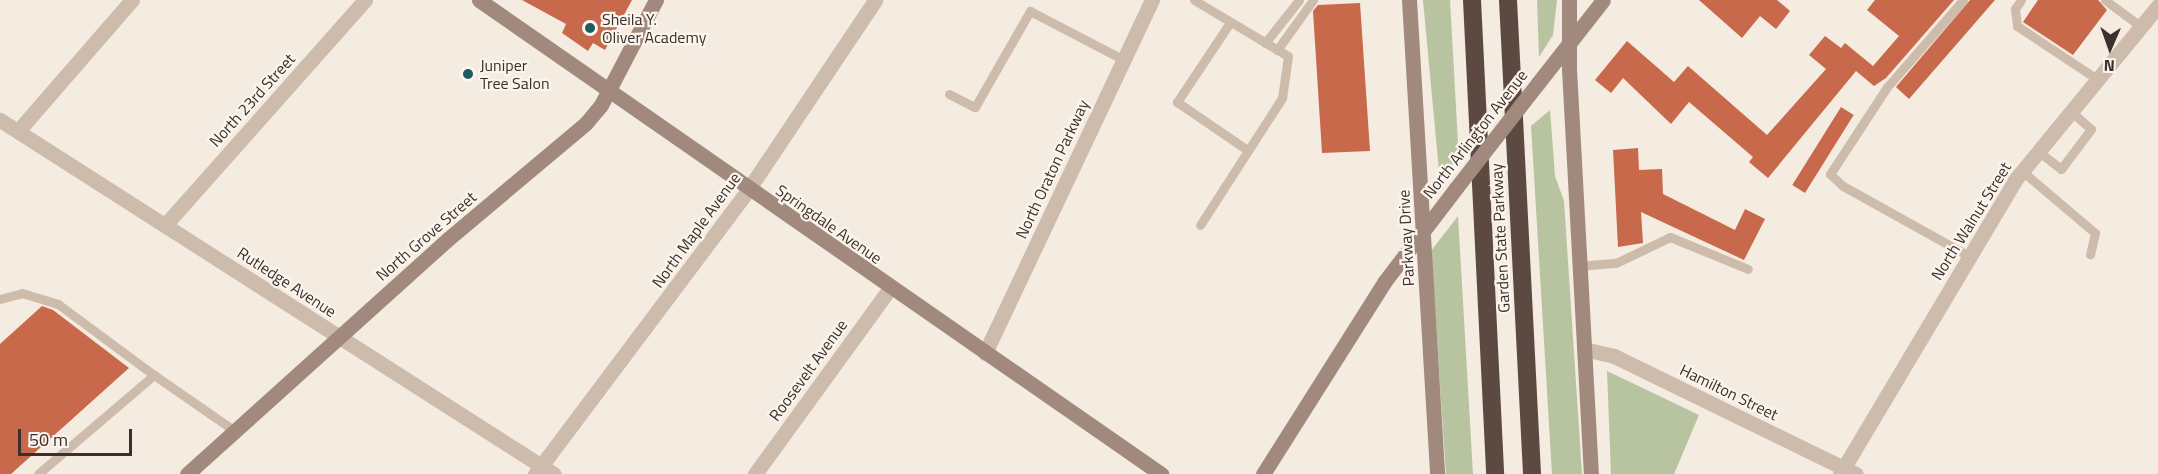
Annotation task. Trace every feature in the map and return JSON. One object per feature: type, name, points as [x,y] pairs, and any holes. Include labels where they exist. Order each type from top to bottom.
[{"type":"highway","name":"Garden State Parkway","points":[[1472,0],[1496,474]]},
{"type":"highway","name":"Garden State Parkway","points":[[1508,0],[1532,474]]},
{"type":"main road","name":"Springdale Avenue","points":[[479,0],[608,93],[1161,474]]},
{"type":"main road","name":"North Grove Street","points":[[187,474],[338,337],[586,123],[608,93],[656,0]]},
{"type":"main road","name":"Parkway Drive","points":[[1409,0],[1437,474]]},
{"type":"main road","points":[[1569,0],[1579,266],[1591,474]]},
{"type":"main road","name":"North Arlington Avenue","points":[[1263,474],[1373,299],[1423,230],[1603,0]]},
{"type":"street","points":[[18,131],[132,0]]},
{"type":"street","name":"North 23rd Street","points":[[166,224],[365,0]]},
{"type":"street","name":"North Maple Avenue","points":[[544,471],[748,190],[875,0]]},
{"type":"street","name":"North Oraton Parkway","points":[[985,353],[1152,0]]},
{"type":"street","name":"North Walnut Street","points":[[1846,472],[1969,256],[2022,171],[2158,6]]},
{"type":"street","name":"Rutledge Avenue","points":[[0,120],[166,224],[544,471]]},
{"type":"street","name":"Roosevelt Avenue","points":[[755,474],[890,288]]},
{"type":"street","name":"Hamilton Street","points":[[1584,349],[1614,356],[1846,472]]},
{"type":"lane","points":[[1194,0],[1229,24],[1288,56],[1282,98],[1246,149],[1200,225]]},
{"type":"lane","points":[[1265,43],[1299,0]]},
{"type":"lane","points":[[1276,50],[1313,0]]},
{"type":"lane","points":[[1964,0],[1887,87],[1830,174],[1843,186],[1969,256]]},
{"type":"lane","points":[[2021,0],[2015,9],[2017,26],[2097,79]]},
{"type":"lane","points":[[2105,0],[2140,26]]},
{"type":"lane","points":[[949,94],[975,107],[1030,10],[1124,60]]},
{"type":"lane","points":[[1229,24],[1177,102],[1246,149]]},
{"type":"lane","points":[[2038,151],[2061,169],[2091,129],[2070,111]]},
{"type":"lane","points":[[2022,171],[2095,233],[2090,254]]},
{"type":"lane","points":[[1579,266],[1616,263],[1670,237],[1748,269]]},
{"type":"lane","points":[[0,299],[22,293],[58,304],[234,431]]},
{"type":"lane","points":[[39,474],[154,375]]},
{"type":"green space","points":[[1423,0],[1450,0],[1459,161],[1439,171]]},
{"type":"green space","points":[[1537,0],[1557,0],[1553,35],[1539,57]]},
{"type":"green space","points":[[1550,110],[1555,176],[1564,201],[1582,474],[1552,474],[1531,126]]},
{"type":"green space","points":[[1458,216],[1473,474],[1446,474],[1431,251]]},
{"type":"green space","points":[[1607,371],[1699,415],[1674,474],[1611,474]]},
{"type":"building","name":"Sheila Y. Oliver Academy","points":[[522,0],[632,0],[605,50],[593,43],[588,51],[562,33],[566,24]]},
{"type":"building","points":[[1699,0],[1777,0],[1790,11],[1776,29],[1760,16],[1742,38]]},
{"type":"building","points":[[1875,0],[1954,0],[1886,78],[1874,86],[1856,71],[1768,178],[1749,162],[1753,157],[1689,102],[1671,124],[1623,78],[1611,93],[1595,80],[1627,41],[1674,82],[1688,66],[1767,135],[1826,69],[1809,55],[1825,36],[1841,48],[1845,43],[1873,66],[1899,36],[1867,10]]},
{"type":"building","points":[[1970,0],[1995,0],[1909,99],[1896,87]]},
{"type":"building","points":[[2038,0],[2098,0],[2107,10],[2073,55],[2023,22]]},
{"type":"building","points":[[1360,3],[1370,151],[1322,153],[1313,11],[1318,5]]},
{"type":"building","points":[[1841,107],[1854,115],[1805,193],[1792,185]]},
{"type":"building","points":[[1638,148],[1639,170],[1662,169],[1663,194],[1735,230],[1745,209],[1765,219],[1744,260],[1641,212],[1643,243],[1618,247],[1613,150]]},
{"type":"building","points":[[42,306],[53,310],[129,368],[11,474],[0,474],[0,344]]},
{"type":"place","name":"Sheila Y. Oliver Academy","points":[[590,28]]},
{"type":"place","name":"Juniper Tree Salon","points":[[468,74]]}]
